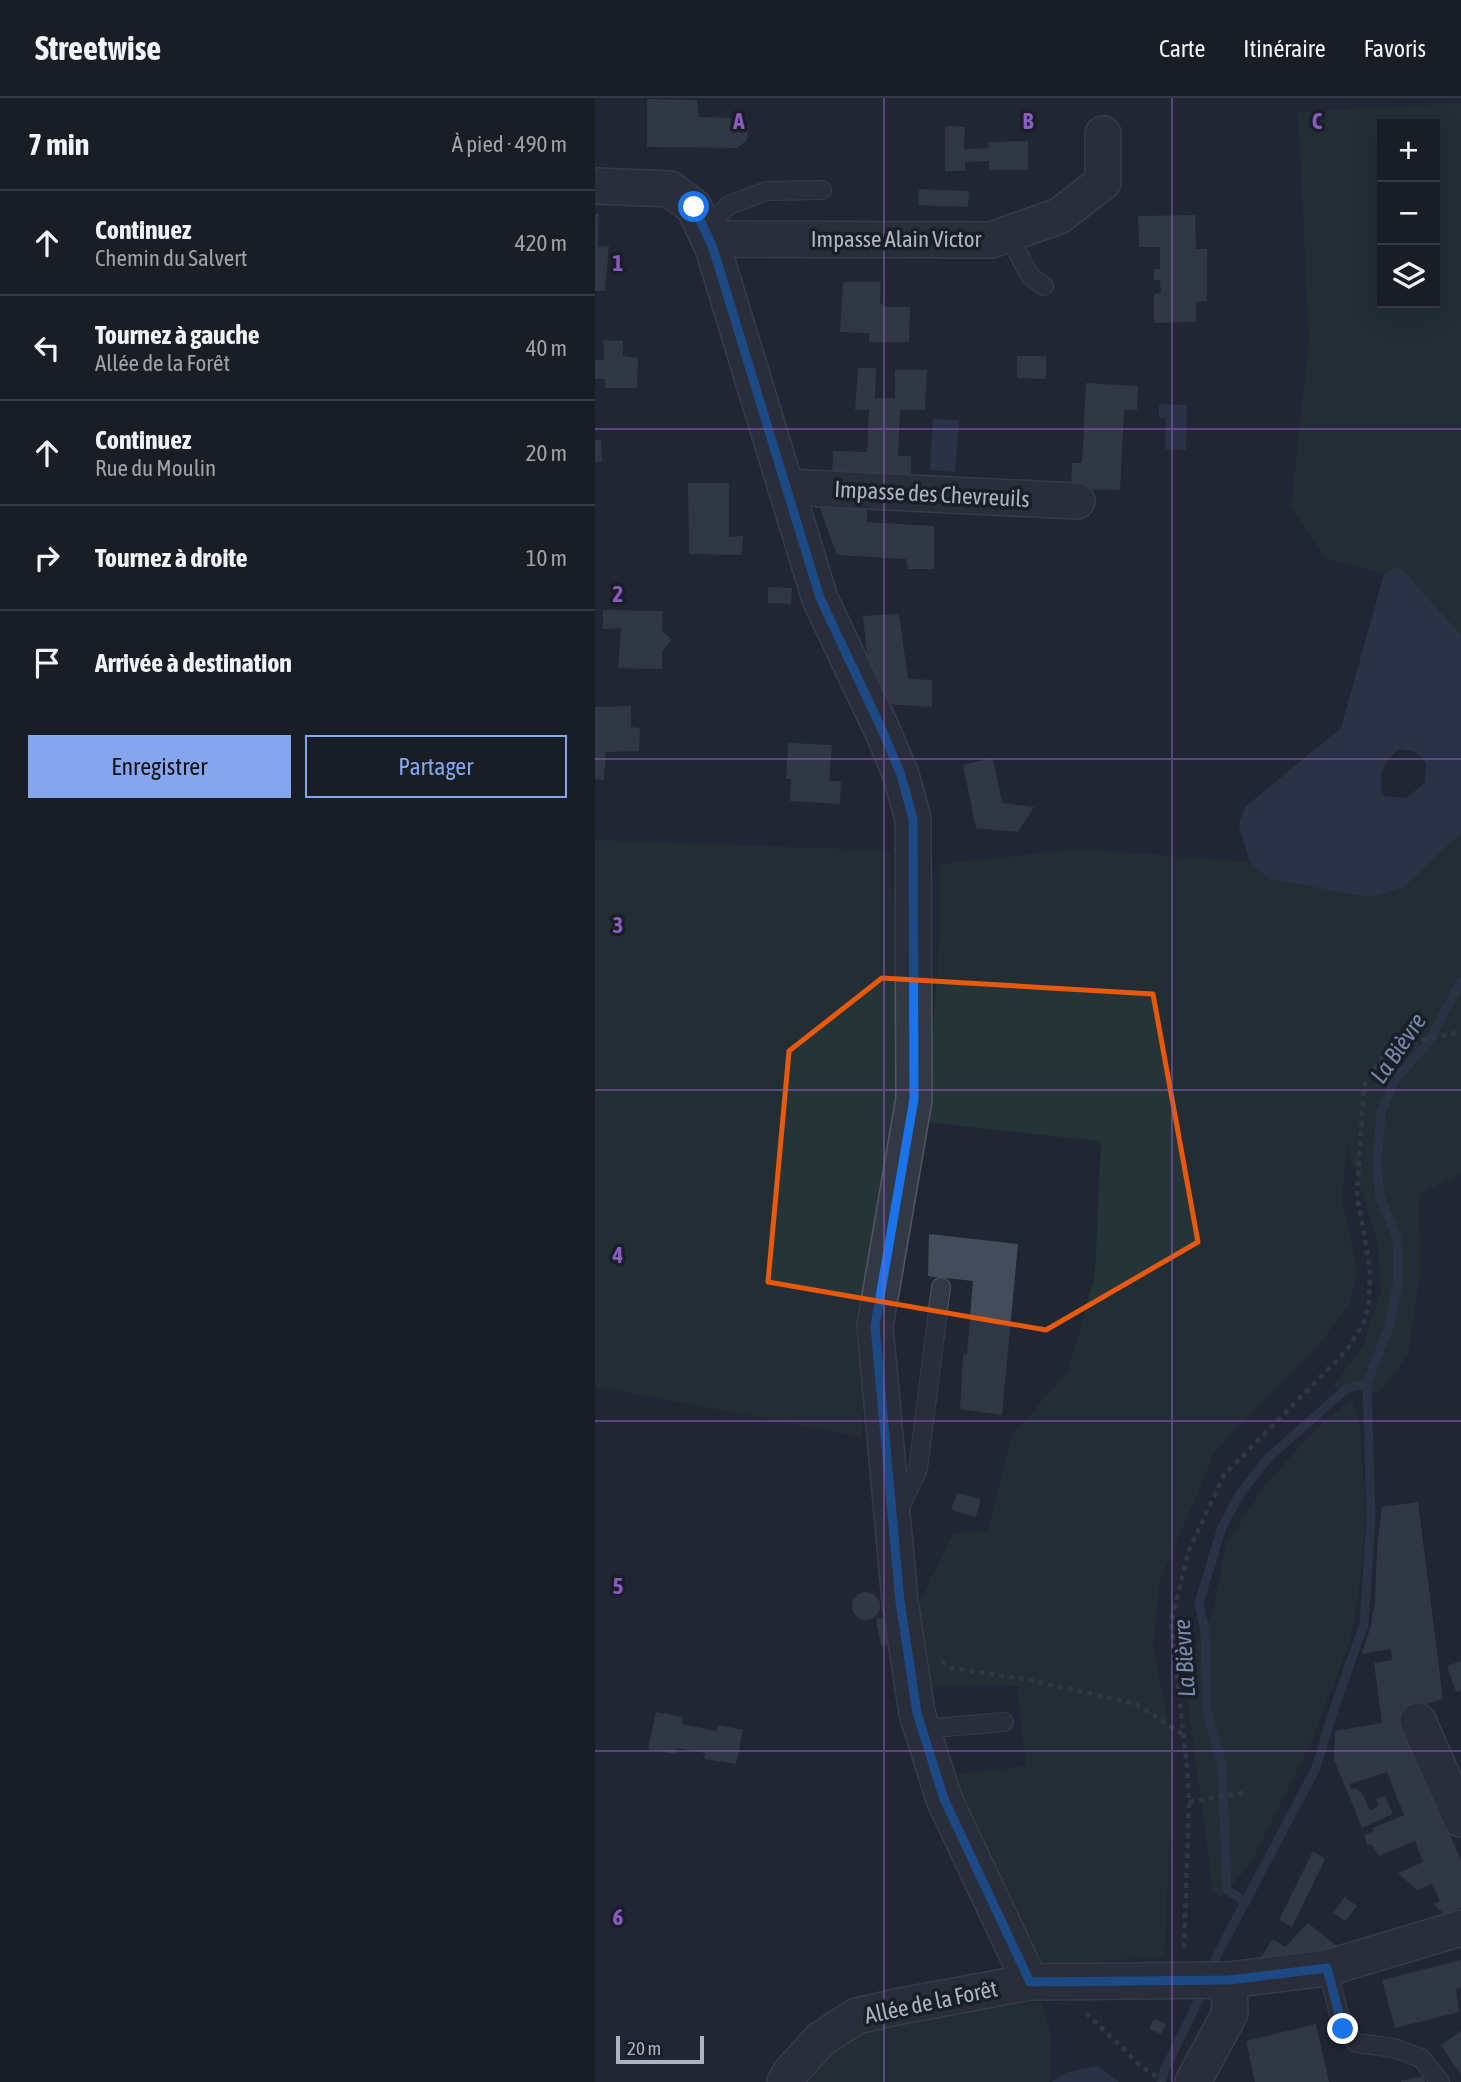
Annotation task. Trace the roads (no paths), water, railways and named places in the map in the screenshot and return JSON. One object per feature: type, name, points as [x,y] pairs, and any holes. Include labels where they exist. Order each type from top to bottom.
[{"type":"street","name":"Impasse Alain Victor","points":[[707,234],[992,240],[1059,216],[1103,182],[1103,134]]},
{"type":"street","points":[[595,186],[670,189],[694,207],[707,234],[820,598],[883,732],[901,775],[913,819],[914,1099],[875,1326],[902,1614],[917,1713],[944,1799],[1030,1982]]},
{"type":"street","name":"Impasse des Chevreuils","points":[[786,487],[1077,501]]},
{"type":"street","points":[[1418,1721],[1461,1819]]},
{"type":"street","name":"Allée de la Forêt","points":[[785,2082],[821,2039],[857,2016],[1030,1982],[1229,1980],[1327,1968],[1461,1928]]},
{"type":"street","points":[[1193,2082],[1230,2013],[1229,1980]]},
{"type":"lane","points":[[707,234],[729,205],[767,191],[822,190]]},
{"type":"lane","points":[[1007,234],[1030,276],[1044,286]]},
{"type":"lane","points":[[893,1523],[918,1469],[941,1287]]},
{"type":"lane","points":[[922,1729],[1004,1722]]},
{"type":"lane","points":[[1327,1968],[1343,2029],[1356,2043],[1394,2048],[1421,2058],[1440,2082]]},
{"type":"water","points":[[1159,404],[1187,405],[1186,450],[1165,449],[1166,418],[1159,418]]},
{"type":"water","points":[[933,419],[959,420],[955,472],[930,470]]},
{"type":"water","points":[[1399,566],[1461,635],[1461,833],[1404,887],[1371,897],[1269,879],[1250,862],[1239,825],[1245,807],[1341,728],[1384,574]],"holes":[[[1399,749],[1415,752],[1426,763],[1425,783],[1406,798],[1383,796],[1381,775],[1388,760]]]},
{"type":"water","points":[[1098,2066],[1119,2082],[1052,2082],[1067,2072]]},
{"type":"waterway","name":"La Bièvre","points":[[1210,1973],[1316,1768],[1364,1624],[1371,1518],[1367,1383],[1389,1327],[1398,1282],[1397,1238],[1380,1197],[1377,1163],[1381,1113],[1395,1079],[1427,1044],[1461,982]]},
{"type":"waterway","name":"La Bièvre","points":[[1246,1902],[1227,1890],[1222,1766],[1207,1710],[1205,1632],[1199,1603],[1222,1527],[1240,1494],[1268,1458],[1346,1389],[1367,1383]]},
{"type":"waterway","name":"La Bièvre","points":[[1161,2082],[1204,1989]]}]
